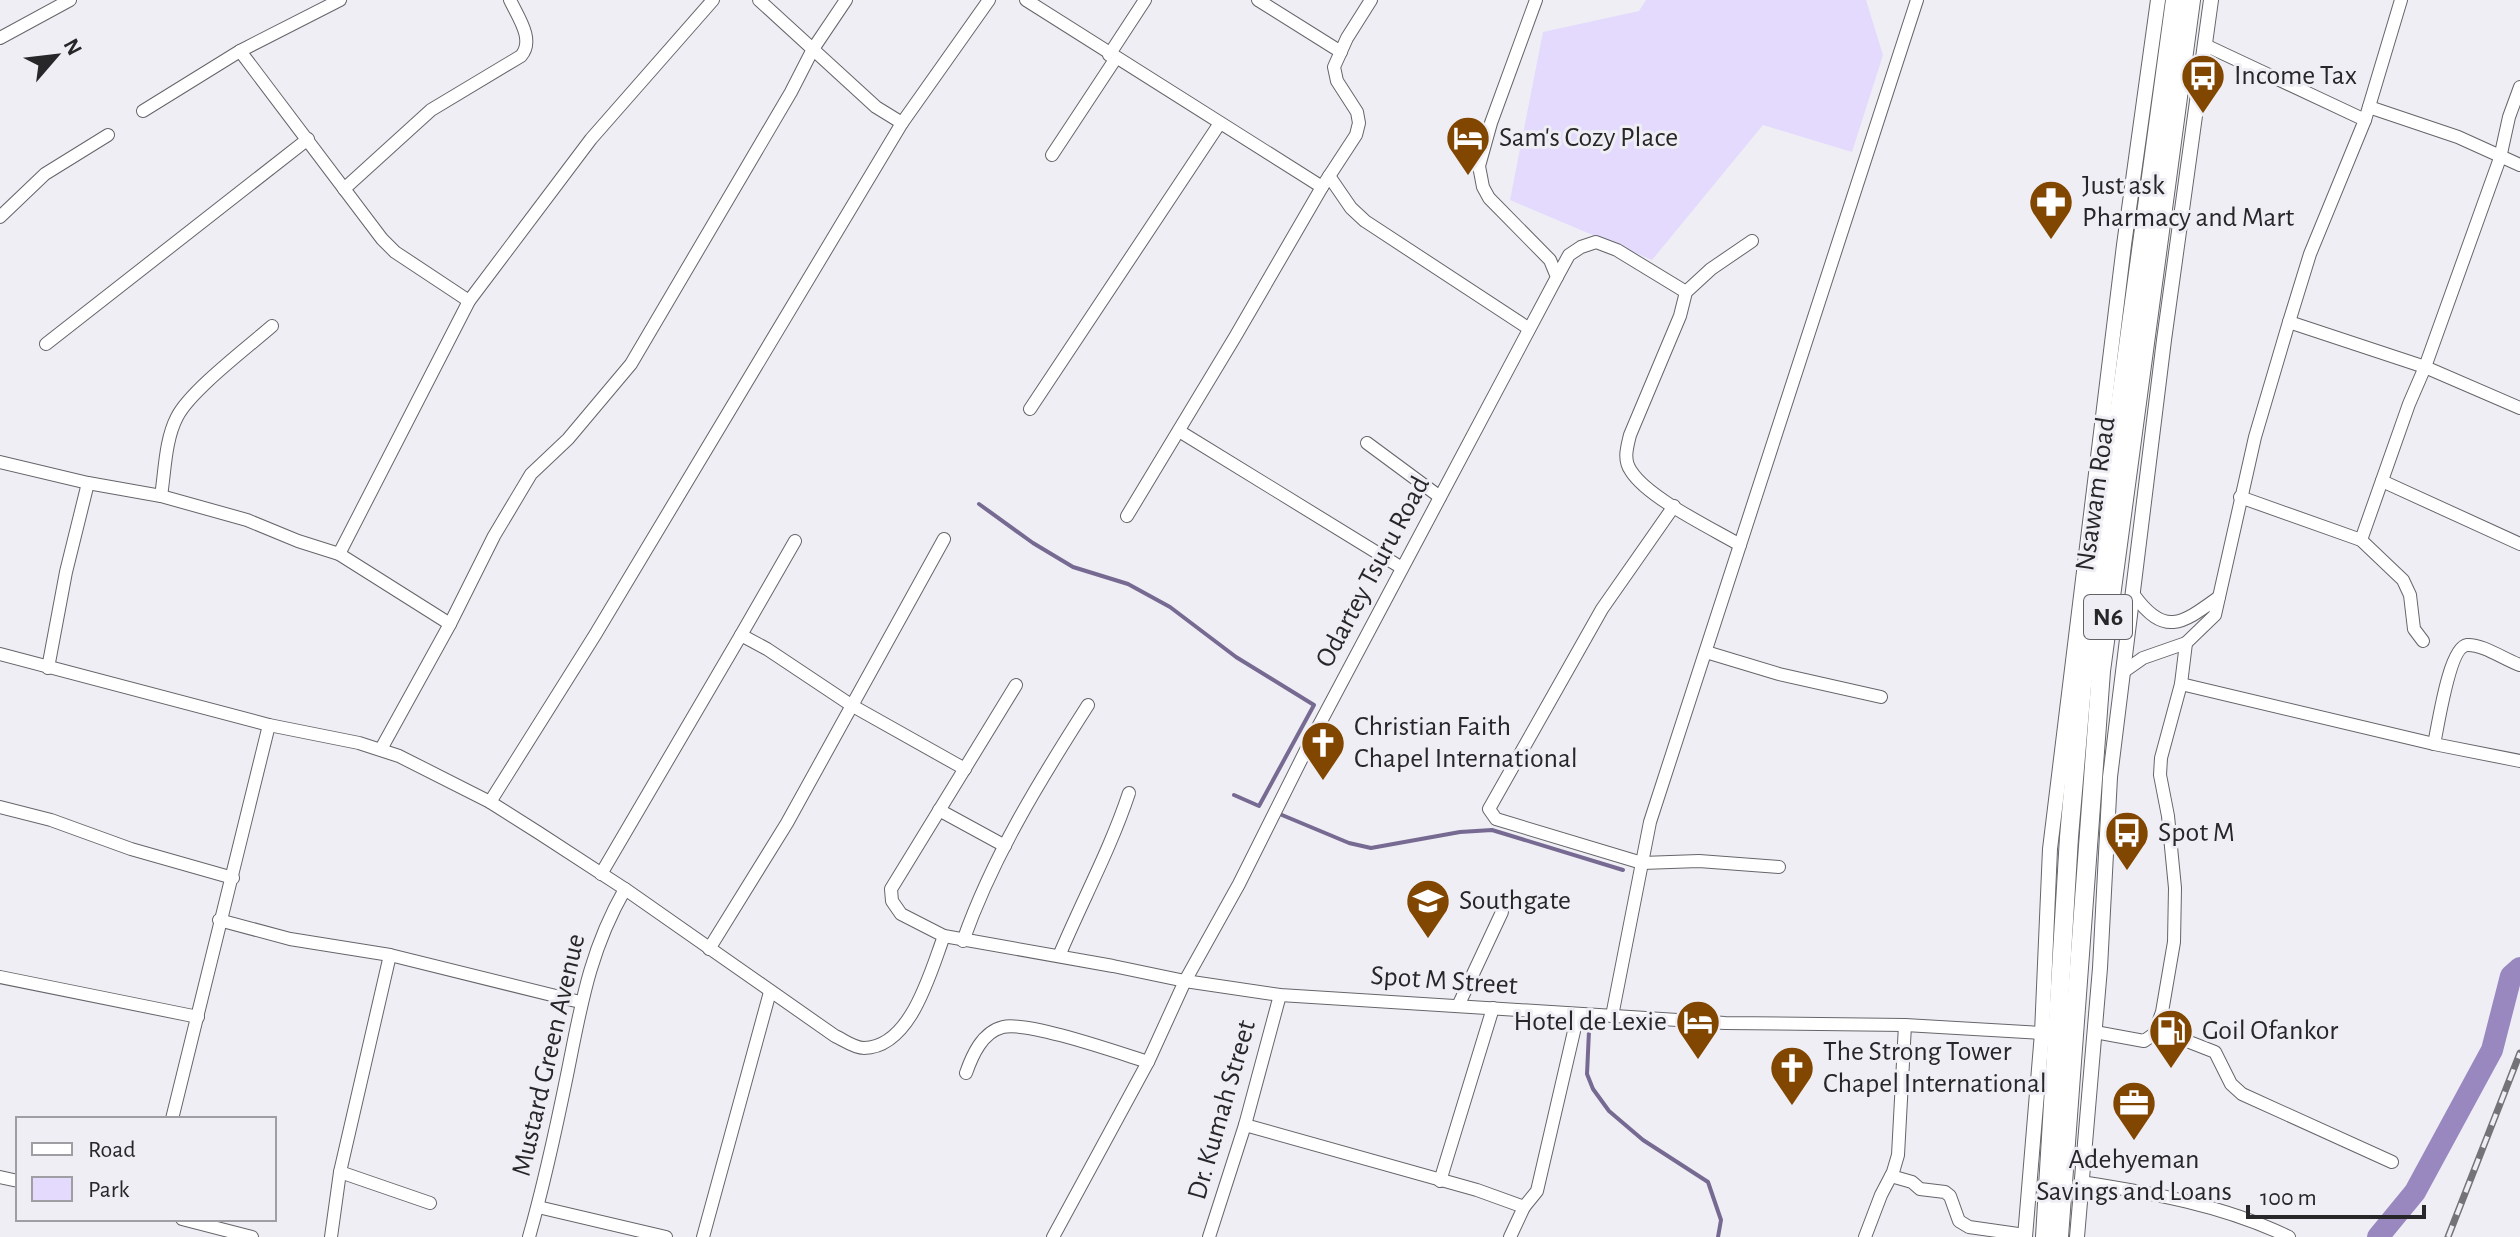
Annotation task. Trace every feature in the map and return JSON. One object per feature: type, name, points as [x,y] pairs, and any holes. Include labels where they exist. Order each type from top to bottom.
[{"type":"highway","name":"Nsawam Road","points":[[2045,1237],[2069,837],[2082,686],[2175,0]]},
{"type":"highway","name":"Nsawam Road","points":[[2059,1237],[2099,685],[2191,0]]},
{"type":"main road","points":[[2025,1236],[2042,1033],[2050,849],[2124,245],[2158,0]]},
{"type":"main road","points":[[2077,1237],[2095,1032],[2110,777],[2164,340],[2211,0]]},
{"type":"street","points":[[0,38],[70,0]]},
{"type":"street","points":[[143,111],[240,51],[340,0]]},
{"type":"street","points":[[344,189],[431,110],[521,56],[526,50],[527,38],[510,0]]},
{"type":"street","points":[[339,554],[469,301],[591,139],[713,0]]},
{"type":"street","points":[[759,0],[876,107],[902,123]]},
{"type":"street","points":[[381,749],[494,536],[531,474],[568,439],[631,364],[791,92],[813,49],[846,0]]},
{"type":"street","points":[[490,802],[595,635],[902,123],[989,0]]},
{"type":"street","points":[[1026,0],[1220,123],[1325,181],[1365,221],[1528,328]]},
{"type":"street","points":[[1052,155],[1145,0]]},
{"type":"street","points":[[1258,0],[1341,52]]},
{"type":"street","points":[[1127,516],[1325,181],[1356,135],[1359,123],[1355,106],[1337,81],[1334,67],[1371,0]]},
{"type":"street","points":[[1536,0],[1491,123],[1479,166],[1483,187],[1489,198],[1550,260],[1557,277]]},
{"type":"street","points":[[1612,1016],[1650,822],[1917,0]]},
{"type":"street","points":[[2123,672],[2143,658],[2186,643],[2215,615],[2240,497],[2289,322],[2310,254],[2367,113],[2401,0]]},
{"type":"street","points":[[2205,45],[2367,113],[2458,137],[2520,165]]},
{"type":"street","points":[[240,51],[382,239],[395,252],[469,301]]},
{"type":"street","points":[[2361,540],[2500,158],[2509,117],[2520,87]]},
{"type":"street","points":[[1030,409],[1220,123]]},
{"type":"street","points":[[0,217],[45,174],[108,135]]},
{"type":"street","points":[[46,344],[308,139]]},
{"type":"street","points":[[1740,545],[1648,490],[1630,470],[1626,455],[1630,435],[1680,316],[1686,292],[1711,269],[1752,241]]},
{"type":"street","name":"Odartey Tsuru Road","points":[[1053,1237],[1148,1062],[1185,981],[1569,255],[1596,242],[1617,250],[1686,292]]},
{"type":"street","points":[[2289,322],[2425,367],[2520,408]]},
{"type":"street","points":[[161,496],[170,433],[177,415],[189,400],[272,326]]},
{"type":"street","points":[[1179,431],[1402,568]]},
{"type":"street","points":[[1367,443],[1440,497]]},
{"type":"street","points":[[0,462],[161,496],[247,520],[339,554],[450,624]]},
{"type":"street","points":[[2382,481],[2520,544]]},
{"type":"street","points":[[48,668],[66,572],[88,483]]},
{"type":"street","points":[[2240,497],[2361,540],[2403,580],[2410,595],[2414,629],[2423,641]]},
{"type":"street","points":[[1674,506],[1602,609],[1489,809],[1496,819],[1642,863],[1699,861],[1779,867]]},
{"type":"street","points":[[709,949],[787,823],[944,539]]},
{"type":"street","points":[[601,874],[795,541]]},
{"type":"street","points":[[2134,595],[2147,613],[2160,621],[2174,622],[2187,620],[2219,597]]},
{"type":"street","points":[[741,635],[851,705],[965,769]]},
{"type":"street","points":[[2095,1032],[2139,1042],[2151,1037],[2156,1029],[2174,942],[2175,888],[2168,816],[2160,775],[2161,758],[2181,684],[2186,643]]},
{"type":"street","points":[[2434,744],[2450,670],[2459,649],[2466,645],[2480,648],[2520,665]]},
{"type":"street","points":[[1706,652],[1793,678],[1881,697]]},
{"type":"street","points":[[0,654],[269,725],[381,749],[490,802],[625,889],[835,1036],[860,1048],[882,1045],[899,1033],[914,1007],[944,936]]},
{"type":"street","points":[[2181,684],[2434,744],[2520,761]]},
{"type":"street","points":[[1005,846],[939,810],[1016,685]]},
{"type":"street","points":[[963,941],[975,908],[1026,802],[1088,705]]},
{"type":"street","points":[[173,1117],[269,725]]},
{"type":"street","points":[[1059,956],[1084,897],[1109,850],[1129,793]]},
{"type":"street","points":[[0,807],[51,820],[131,849],[233,878]]},
{"type":"street","name":"Spot M Street","points":[[939,810],[891,889],[892,901],[901,914],[944,936],[963,941],[1280,995],[1725,1023],[1905,1025],[2042,1033]]},
{"type":"street","name":"Mustard Green Avenue","points":[[529,1237],[538,1207],[580,1002],[601,933],[625,889]]},
{"type":"street","points":[[1458,1006],[1502,912]]},
{"type":"street","points":[[219,920],[320,945],[390,955],[580,1002]]},
{"type":"street","points":[[331,1237],[340,1172],[390,955]]},
{"type":"street","points":[[0,977],[198,1017]]},
{"type":"street","points":[[703,1237],[770,992]]},
{"type":"street","name":"Dr. Kumah Street","points":[[1209,1237],[1245,1125],[1280,995]]},
{"type":"street","points":[[1440,1181],[1493,1008]]},
{"type":"street","points":[[1510,1237],[1524,1207],[1537,1191],[1578,1014]]},
{"type":"street","points":[[1865,1237],[1898,1155],[1905,1025]]},
{"type":"street","points":[[966,1073],[975,1047],[1001,1027],[1053,1034],[1148,1062]]},
{"type":"street","points":[[2156,1029],[2215,1052],[2235,1090],[2392,1162]]},
{"type":"street","points":[[1245,1125],[1493,1195],[1524,1207]]},
{"type":"street","points":[[340,1172],[430,1203]]},
{"type":"street","points":[[1891,1176],[1912,1182],[1920,1189],[1939,1189],[1948,1193],[1959,1221],[1969,1227],[2025,1236]]},
{"type":"street","points":[[2081,1182],[2182,1199],[2240,1217],[2289,1237]]},
{"type":"street","points":[[538,1207],[666,1237]]},
{"type":"street","points":[[190,1221],[252,1237]]},
{"type":"green space","points":[[1646,0],[1866,0],[1883,55],[1852,152],[1763,125],[1652,260],[1510,200],[1543,32],[1639,11]]},
{"type":"waterway","points":[[979,504],[1073,567],[1128,584],[1170,607],[1236,657],[1314,705],[1259,806],[1234,795]]},
{"type":"waterway","points":[[1282,815],[1349,843],[1371,848],[1460,832],[1492,830],[1623,870]]},
{"type":"waterway","points":[[2378,1237],[2415,1192],[2492,1050],[2511,976],[2520,968]]},
{"type":"waterway","points":[[1589,1031],[1587,1074],[1593,1089],[1609,1111],[1643,1140],[1708,1182],[1721,1220],[1718,1237]]},
{"type":"railway","points":[[2448,1237],[2520,1053]]},
{"type":"place","name":"Income Tax","points":[[2203,115]]},
{"type":"place","name":"Sam's Cozy Place","points":[[1468,177]]},
{"type":"place","name":"Just ask Pharmacy and Mart","points":[[2051,241]]},
{"type":"place","name":"Christian Faith Chapel International","points":[[1323,782]]},
{"type":"place","name":"Spot M","points":[[2127,872]]},
{"type":"place","name":"Southgate","points":[[1428,940]]},
{"type":"place","name":"Hotel de Lexie","points":[[1698,1061]]},
{"type":"place","name":"Goil Ofankor","points":[[2171,1070]]},
{"type":"place","name":"The Strong Tower Chapel International","points":[[1792,1107]]},
{"type":"place","name":"Adehyeman Savings and Loans","points":[[2134,1142]]}]
